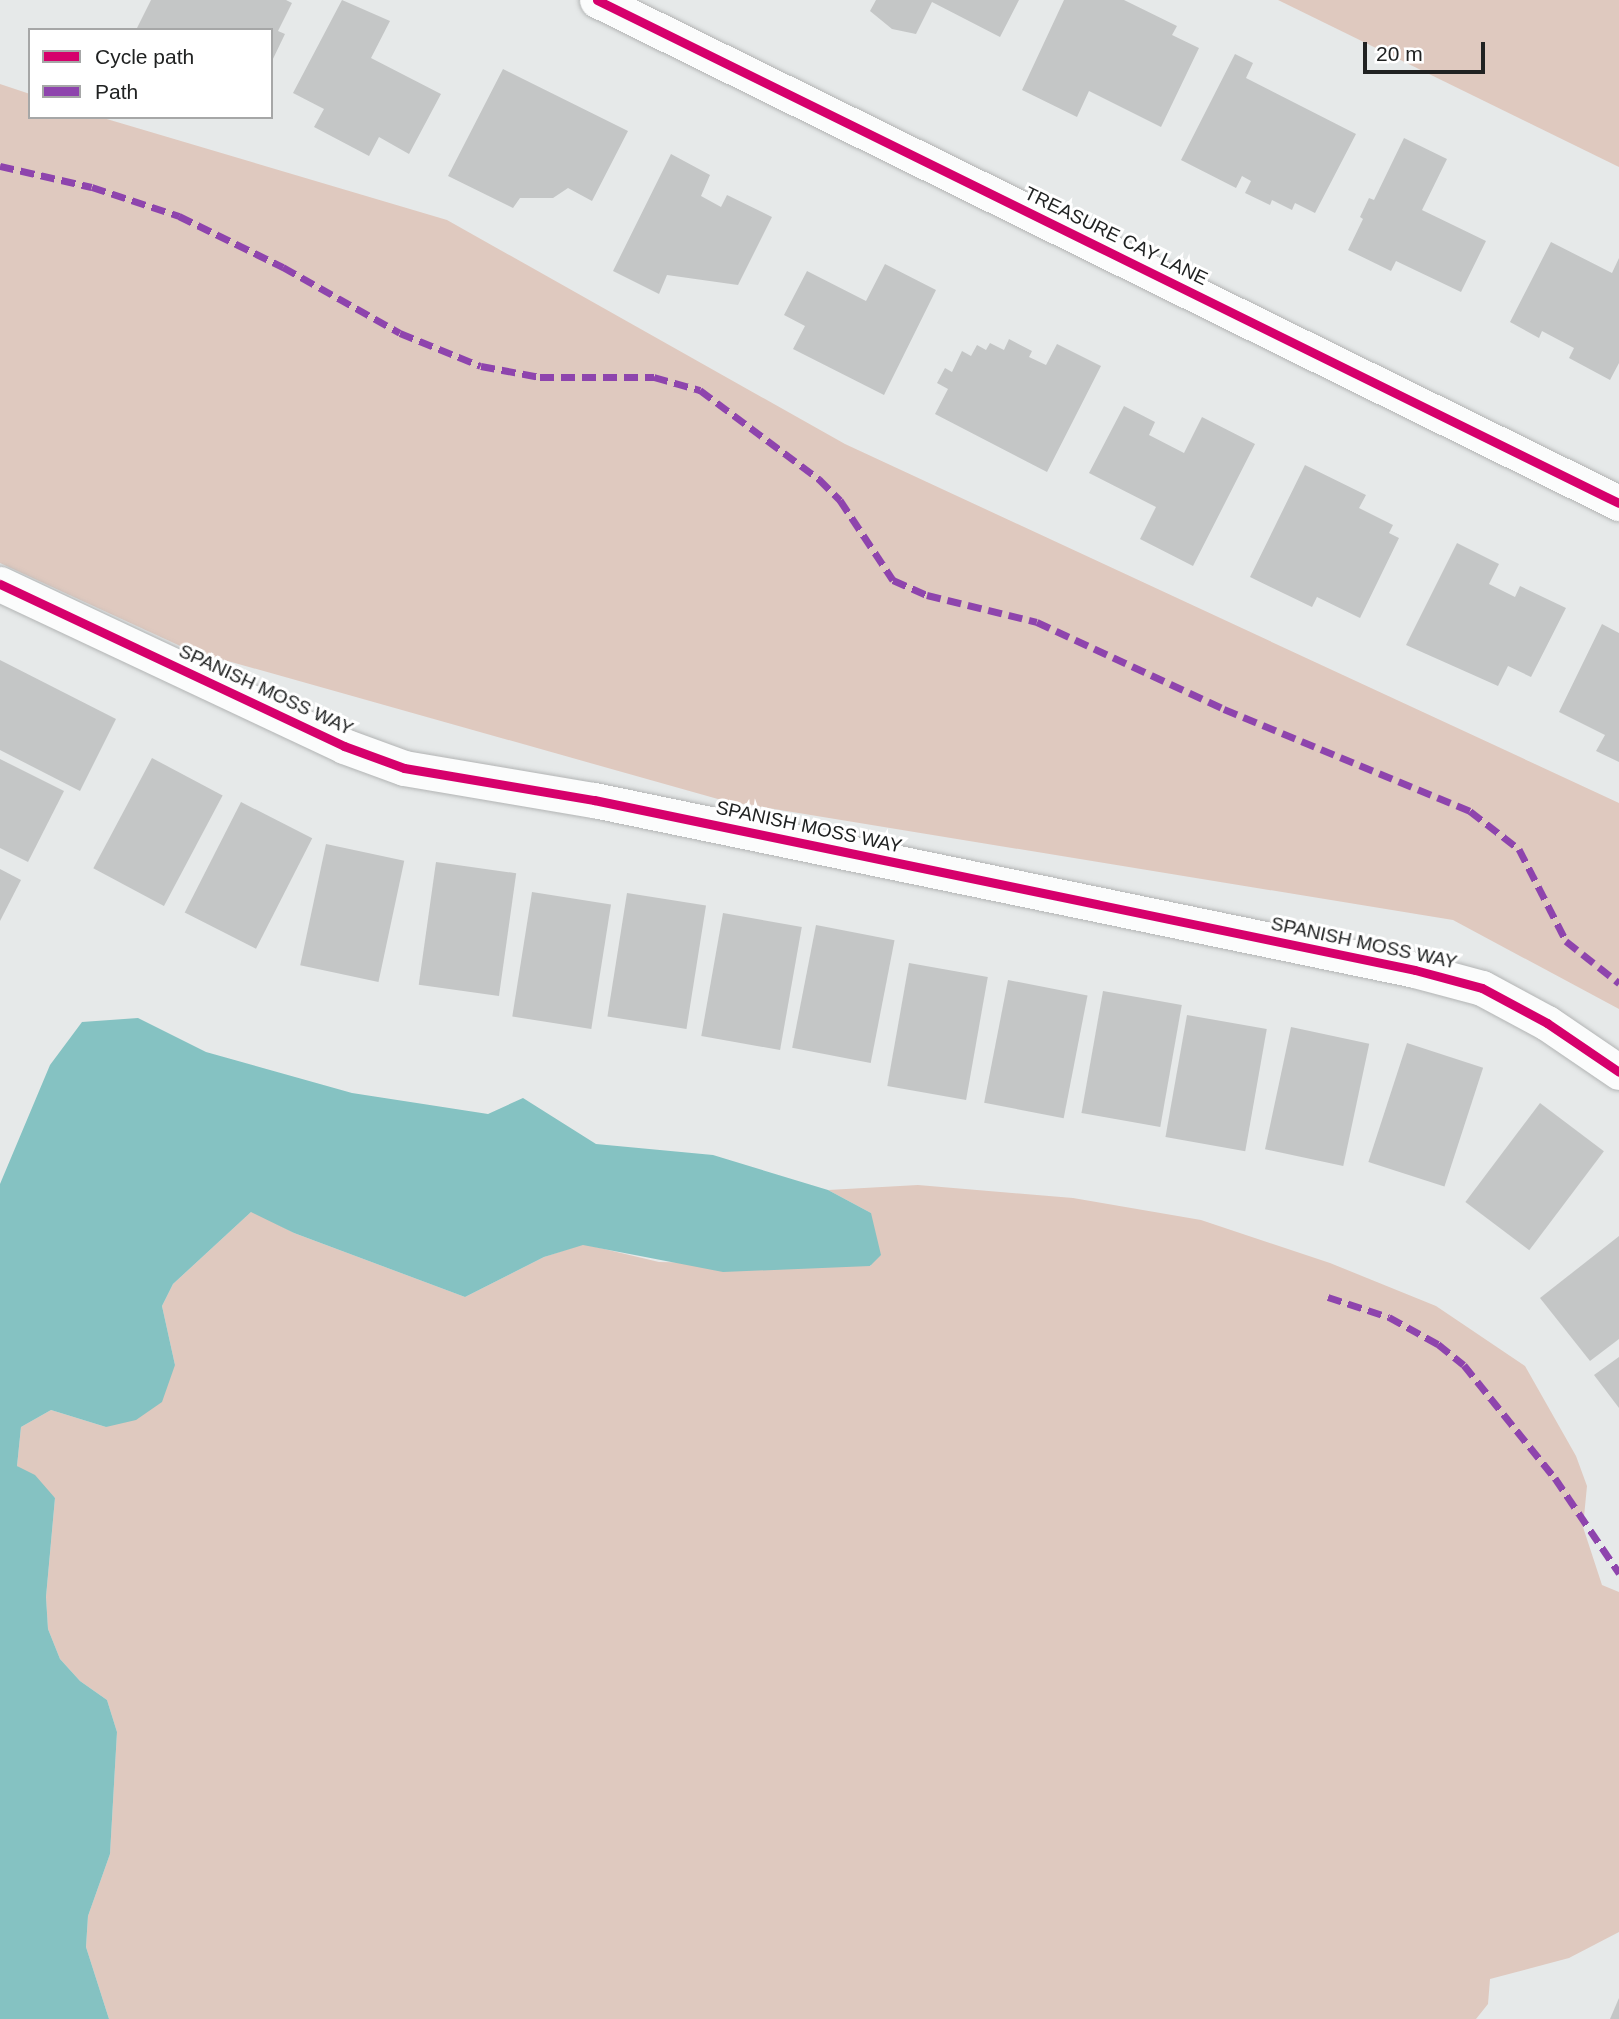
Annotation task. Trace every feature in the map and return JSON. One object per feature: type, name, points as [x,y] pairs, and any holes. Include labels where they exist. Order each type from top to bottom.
[{"type":"street","name":"TREASURE CAY LANE","points":[[597,0],[1619,503]]},
{"type":"street","name":"SPANISH MOSS WAY","points":[[0,584],[344,746],[404,768],[594,800],[1415,970],[1482,988],[1547,1023],[1619,1072]]},
{"type":"shaded area","points":[[1278,0],[1619,0],[1619,167]]},
{"type":"shaded area","points":[[0,84],[28,93],[28,119],[107,119],[447,220],[845,444],[1619,803],[1619,1009],[1453,920],[725,801],[189,650],[0,563]]},
{"type":"shaded area","points":[[918,1185],[1073,1198],[1201,1220],[1330,1263],[1436,1306],[1525,1366],[1576,1456],[1587,1486],[1583,1527],[1602,1585],[1619,1592],[1619,1932],[1569,1958],[1490,1979],[1488,2004],[1476,2019],[109,2019],[86,1947],[88,1916],[110,1854],[117,1732],[107,1700],[80,1681],[60,1659],[48,1629],[46,1597],[55,1498],[17,1466],[21,1427],[51,1410],[106,1427],[175,1365],[162,1306],[173,1284],[252,1211],[294,1233],[465,1297],[544,1257],[583,1244],[659,1262],[871,1266],[871,1213],[828,1190]]},
{"type":"water","points":[[138,1018],[206,1052],[352,1093],[488,1114],[523,1098],[596,1144],[713,1155],[828,1190],[871,1213],[881,1255],[870,1266],[723,1272],[583,1245],[544,1257],[465,1297],[294,1233],[251,1212],[173,1284],[162,1306],[175,1365],[162,1402],[136,1420],[106,1427],[51,1410],[21,1427],[17,1466],[35,1475],[55,1498],[46,1597],[48,1629],[60,1659],[80,1681],[107,1700],[117,1732],[110,1854],[88,1916],[86,1947],[109,2019],[0,2019],[0,1184],[50,1065],[82,1022]]},
{"type":"building","points":[[151,0],[286,0],[292,3],[278,31],[285,34],[273,59],[273,28],[137,28]]},
{"type":"building","points":[[342,0],[390,21],[371,58],[441,94],[409,154],[379,137],[369,156],[314,127],[324,109],[293,93]]},
{"type":"building","points":[[876,0],[1019,0],[1000,37],[932,2],[916,34],[892,29],[870,11]]},
{"type":"building","points":[[1064,0],[1124,0],[1177,26],[1172,35],[1199,48],[1161,127],[1089,91],[1077,117],[1022,90]]},
{"type":"building","points":[[1235,54],[1253,63],[1246,78],[1356,134],[1315,213],[1295,203],[1292,210],[1272,200],[1270,205],[1245,193],[1251,181],[1242,176],[1236,188],[1181,160]]},
{"type":"building","points":[[503,69],[628,131],[592,201],[568,188],[553,198],[520,198],[513,208],[448,176]]},
{"type":"building","points":[[1404,138],[1447,159],[1422,210],[1486,241],[1461,292],[1396,261],[1391,271],[1348,250],[1363,219],[1360,217],[1369,198],[1374,200]]},
{"type":"building","points":[[671,154],[710,175],[701,196],[721,207],[727,195],[772,217],[738,285],[667,275],[659,294],[613,271]]},
{"type":"building","points":[[1551,242],[1612,273],[1619,258],[1619,363],[1610,380],[1569,358],[1574,348],[1542,331],[1539,338],[1510,322]]},
{"type":"building","points":[[885,264],[936,290],[884,395],[793,349],[805,326],[784,315],[807,271],[866,301]]},
{"type":"building","points":[[1009,339],[1032,351],[1029,357],[1046,365],[1057,344],[1101,366],[1047,472],[935,414],[948,389],[937,383],[945,368],[952,372],[962,351],[971,356],[977,345],[986,350],[990,343],[1004,350]]},
{"type":"building","points":[[1124,406],[1155,422],[1149,435],[1184,453],[1202,417],[1255,444],[1193,566],[1140,539],[1156,507],[1089,473]]},
{"type":"building","points":[[1305,465],[1366,495],[1359,508],[1393,525],[1389,533],[1399,538],[1360,618],[1317,597],[1312,607],[1250,577]]},
{"type":"building","points":[[1457,543],[1499,564],[1489,584],[1515,597],[1520,586],[1566,608],[1531,677],[1508,666],[1498,686],[1406,645]]},
{"type":"building","points":[[1602,624],[1619,633],[1619,762],[1596,751],[1605,735],[1559,712]]},
{"type":"building","points":[[0,660],[116,719],[80,791],[0,750]]},
{"type":"building","points":[[152,758],[223,796],[164,906],[93,868]]},
{"type":"building","points":[[0,759],[64,791],[28,862],[0,848]]},
{"type":"building","points":[[241,802],[312,838],[256,949],[185,912]]},
{"type":"building","points":[[326,844],[404,861],[378,982],[300,965]]},
{"type":"building","points":[[436,862],[516,873],[499,996],[419,985]]},
{"type":"building","points":[[0,869],[21,880],[0,921]]},
{"type":"building","points":[[532,892],[611,905],[591,1029],[512,1016]]},
{"type":"building","points":[[627,893],[706,906],[686,1029],[607,1016]]},
{"type":"building","points":[[723,913],[802,927],[780,1050],[701,1036]]},
{"type":"building","points":[[816,925],[895,940],[871,1063],[792,1048]]},
{"type":"building","points":[[909,963],[988,977],[966,1100],[887,1086]]},
{"type":"building","points":[[1008,980],[1088,995],[1064,1118],[984,1103]]},
{"type":"building","points":[[1103,991],[1182,1005],[1160,1127],[1081,1113]]},
{"type":"building","points":[[1187,1015],[1267,1029],[1245,1151],[1165,1137]]},
{"type":"building","points":[[1291,1027],[1369,1044],[1343,1166],[1265,1149]]},
{"type":"building","points":[[1407,1043],[1483,1068],[1444,1187],[1368,1162]]},
{"type":"building","points":[[1540,1103],[1604,1151],[1529,1250],[1465,1202]]},
{"type":"building","points":[[1619,1236],[1619,1339],[1590,1361],[1540,1298]]},
{"type":"building","points":[[1619,1357],[1619,1408],[1594,1375]]},
{"type":"building","points":[[1619,1998],[1619,2019],[1610,2019]]},
{"type":"marked path","points":[[0,166],[92,187],[179,216],[283,267],[400,333],[481,366],[540,377],[654,377],[700,390],[819,479],[840,500],[893,580],[927,595],[1037,622],[1224,709],[1470,811],[1519,849],[1566,941],[1619,983]]},
{"type":"marked path","points":[[1328,1297],[1389,1317],[1438,1344],[1464,1365],[1555,1478],[1619,1573]]},
{"type":"cycle path","points":[[597,0],[1619,503]]},
{"type":"cycle path","points":[[0,584],[344,746],[404,768],[594,800],[1415,970],[1482,988],[1547,1023],[1619,1072]]}]
